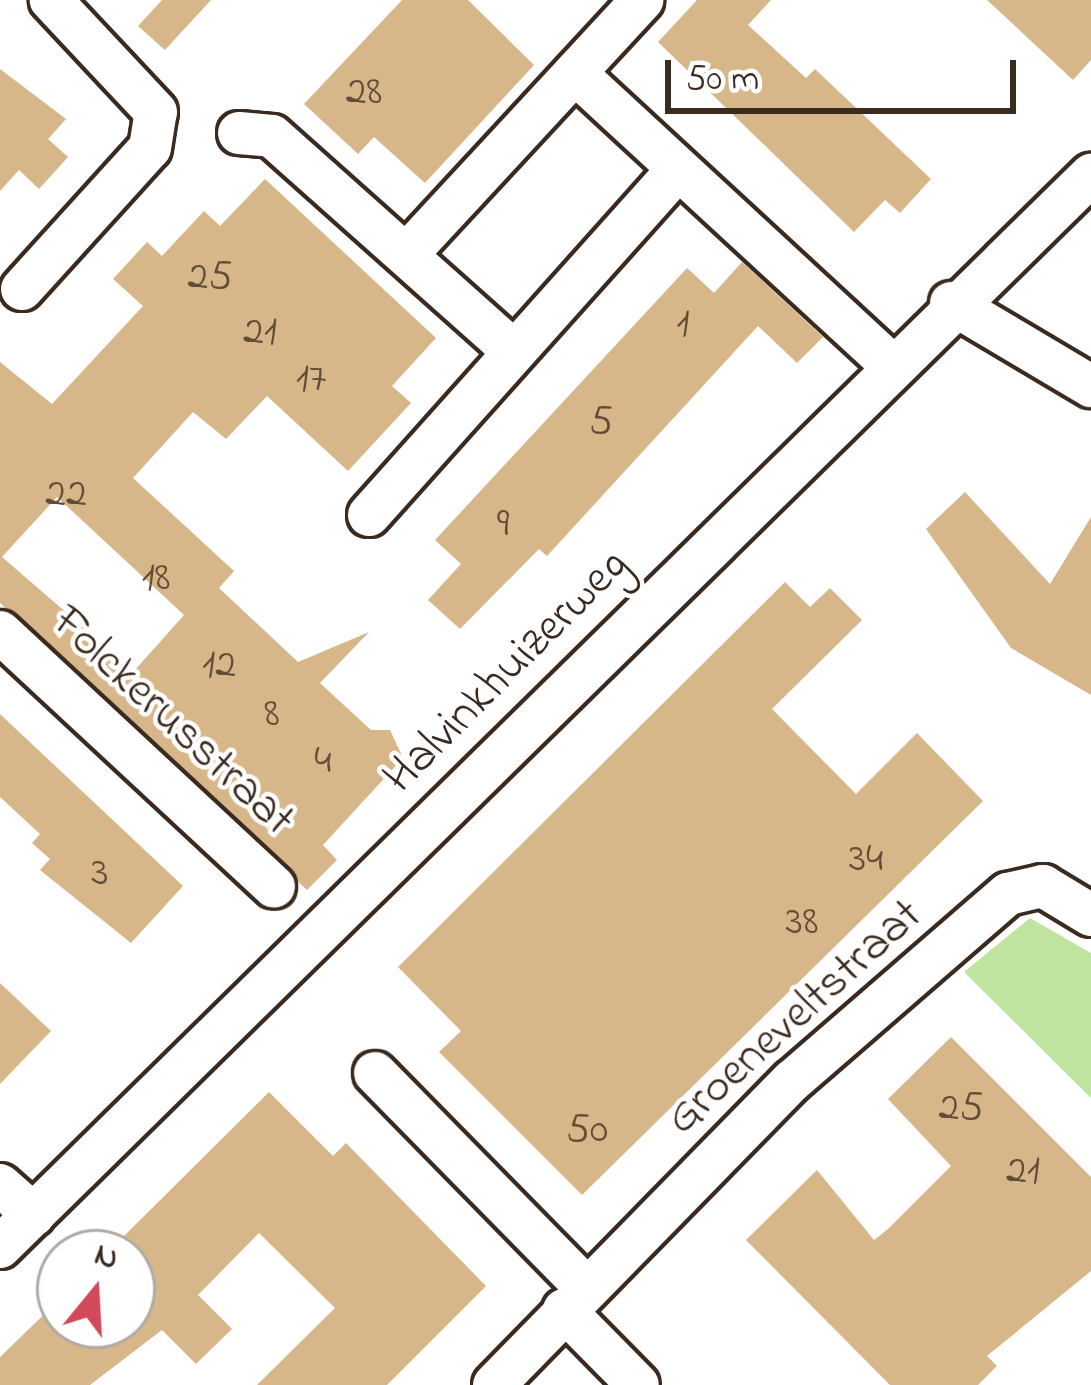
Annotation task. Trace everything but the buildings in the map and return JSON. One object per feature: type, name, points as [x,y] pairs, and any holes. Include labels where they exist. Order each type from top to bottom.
[{"type":"street","points":[[22,289],[171,128],[148,95],[51,0]]},
{"type":"street","points":[[408,254],[642,0]]},
{"type":"street","points":[[574,73],[889,363]]},
{"type":"street","points":[[239,133],[272,136],[512,350]]},
{"type":"street","points":[[369,515],[677,171]]},
{"type":"street","name":"Halvinkhuizerweg","points":[[0,1247],[889,363],[1091,175]]},
{"type":"street","points":[[951,303],[1091,386]]},
{"type":"street","name":"Folckerusstraat","points":[[0,632],[274,887]]},
{"type":"street","name":"Groeneveltstraat","points":[[494,1385],[792,1081],[1008,894],[1043,886],[1091,915]]},
{"type":"street","points":[[375,1073],[575,1299],[638,1385]]},
{"type":"street","points":[[0,1185],[34,1216]]},
{"type":"green space","points":[[1030,918],[1091,953],[1091,1098],[964,972]]}]
